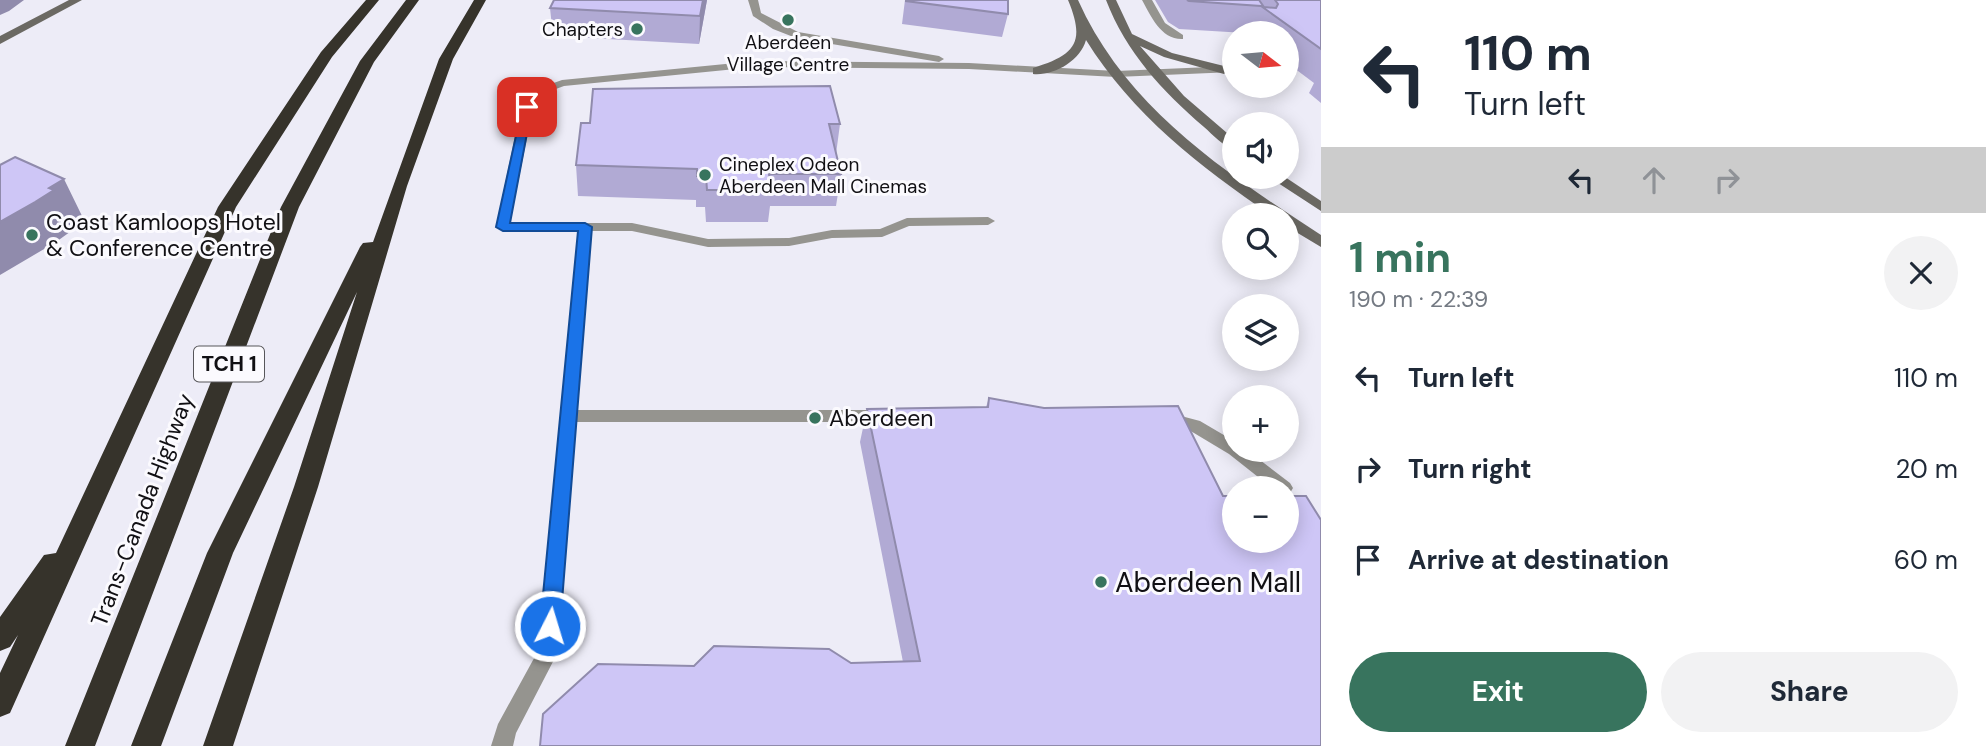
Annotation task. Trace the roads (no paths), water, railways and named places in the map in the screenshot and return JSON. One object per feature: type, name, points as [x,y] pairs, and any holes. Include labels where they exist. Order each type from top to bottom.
[{"type":"highway","name":"Trans-Canada Highway","points":[[0,704],[227,207],[326,55],[373,0]]},
{"type":"highway","name":"Trans-Canada Highway","points":[[80,746],[290,207],[367,61],[413,0]]},
{"type":"highway","points":[[218,746],[306,486],[399,186],[446,60],[480,0]]},
{"type":"highway","points":[[146,746],[220,553],[399,186]]},
{"type":"highway","points":[[0,639],[84,517]]},
{"type":"main road","points":[[0,41],[78,0]]},
{"type":"main road","points":[[1073,0],[1083,25],[1116,74],[1170,130],[1208,163],[1263,203]]},
{"type":"main road","points":[[1111,0],[1128,36],[1156,74],[1222,135]]},
{"type":"main road","points":[[1037,71],[1075,56],[1081,46],[1083,25]]},
{"type":"main road","points":[[1128,36],[1168,55],[1222,68]]},
{"type":"main road","points":[[1294,189],[1321,207]]},
{"type":"main road","points":[[1299,228],[1321,242]]},
{"type":"lane","points":[[753,0],[757,14],[766,22],[796,34],[969,66]]},
{"type":"lane","points":[[1147,0],[1161,25],[1178,37]]},
{"type":"lane","points":[[988,222],[907,222],[882,233],[832,234],[789,242],[708,243],[632,227],[503,227],[527,107],[541,91],[562,83],[722,66],[969,66],[1116,74],[1222,70]]},
{"type":"lane","points":[[502,746],[506,732],[548,653],[585,227]]},
{"type":"lane","points":[[568,416],[907,416]]},
{"type":"lane","points":[[1154,417],[1194,425],[1222,442]]},
{"type":"lane","points":[[1250,462],[1268,476]]},
{"type":"place","name":"Aberdeen Village Centre","points":[[788,20]]},
{"type":"place","name":"Chapters","points":[[637,29]]},
{"type":"place","name":"Cineplex Odeon Aberdeen Mall Cinemas","points":[[705,175]]},
{"type":"place","name":"Coast Kamloops Hotel & Conference Centre","points":[[32,235]]},
{"type":"place","name":"Aberdeen","points":[[815,418]]},
{"type":"place","name":"Aberdeen Mall","points":[[1101,582]]}]
